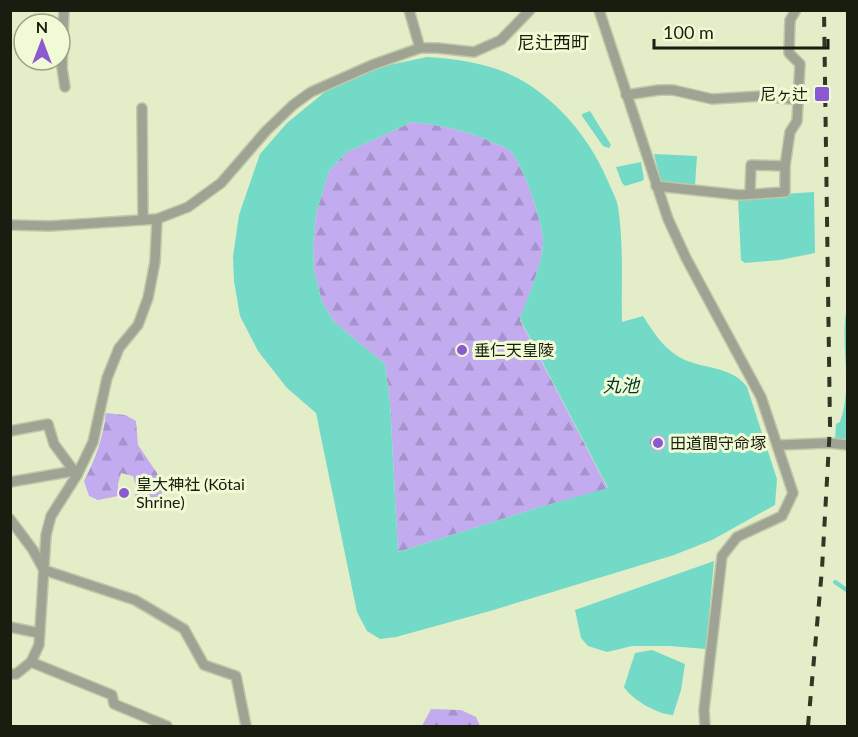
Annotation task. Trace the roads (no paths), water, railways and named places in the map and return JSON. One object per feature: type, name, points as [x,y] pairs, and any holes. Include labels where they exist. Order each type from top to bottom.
[{"type":"street","points":[[64,10],[62,68],[65,87]]},
{"type":"street","points":[[409,10],[420,48]]},
{"type":"street","points":[[10,225],[50,226],[157,219],[188,207],[221,183],[266,131],[293,105],[311,92],[372,65],[420,48],[474,52],[501,40],[530,10]]},
{"type":"street","points":[[599,10],[668,219],[686,258],[761,397],[793,493],[782,516],[737,537],[722,556],[704,710],[705,726]]},
{"type":"street","points":[[656,186],[740,195],[785,192],[785,166],[790,132],[797,121],[800,64],[789,52],[790,20],[796,10]]},
{"type":"street","points":[[626,95],[673,90],[712,99],[762,96],[798,100]]},
{"type":"street","points":[[142,108],[143,220]]},
{"type":"street","points":[[750,194],[751,165],[785,166]]},
{"type":"street","points":[[10,674],[16,674],[31,662],[39,645],[46,535],[51,516],[93,442],[107,378],[119,348],[138,325],[148,298],[155,262],[157,219]]},
{"type":"street","points":[[10,431],[48,424],[54,444],[76,473]]},
{"type":"street","points":[[778,445],[824,443],[848,445]]},
{"type":"street","points":[[10,482],[76,473]]},
{"type":"street","points":[[10,519],[33,550],[44,570],[135,600],[184,629],[204,665],[236,676],[246,726]]},
{"type":"street","points":[[10,627],[39,633]]},
{"type":"street","points":[[31,662],[112,695],[114,704],[160,725]]},
{"type":"water","name":"丸池","points":[[427,57],[487,66],[524,82],[555,105],[569,120],[593,152],[615,196],[622,250],[622,322],[643,316],[662,342],[676,355],[684,360],[732,374],[747,387],[777,479],[775,505],[712,540],[674,555],[396,637],[380,639],[367,631],[357,612],[316,413],[287,388],[258,351],[240,316],[234,281],[233,257],[239,215],[260,154],[287,123],[326,91],[380,67]],"holes":[[[412,122],[453,129],[482,138],[507,149],[520,166],[536,207],[543,240],[538,269],[520,319],[608,488],[398,552],[390,403],[385,364],[334,322],[322,302],[314,270],[313,245],[316,214],[329,171],[347,152]],[[657,434],[664,437],[667,442],[665,448],[659,452],[653,450],[649,442],[651,437]]]},
{"type":"water","points":[[590,111],[611,145],[609,148],[603,146],[582,116]]},
{"type":"water","points":[[654,154],[697,156],[695,185],[661,182]]},
{"type":"water","points":[[641,162],[644,179],[625,186],[616,167]]},
{"type":"water","points":[[814,192],[815,253],[780,260],[745,263],[741,260],[738,197]]},
{"type":"water","points":[[847,307],[847,441],[835,440],[836,424],[840,422],[846,394],[844,335]]},
{"type":"water","points":[[714,561],[706,649],[632,646],[607,652],[588,646],[581,638],[575,610]]},
{"type":"water","points":[[652,650],[685,664],[681,690],[673,715],[646,706],[624,687],[635,653]]},
{"type":"waterway","points":[[835,582],[848,591]]},
{"type":"railway","points":[[808,726],[822,569],[830,426],[824,10]]},
{"type":"place","name":"尼ヶ辻","points":[[822,94]]},
{"type":"place","name":"垂仁天皇陵","points":[[462,350]]},
{"type":"place","name":"田道間守命塚","points":[[658,443]]},
{"type":"place","name":"皇大神社 (Kōtai Shrine)","points":[[124,493]]},
{"type":"district","name":"尼辻西町","points":[[553,43]]}]
